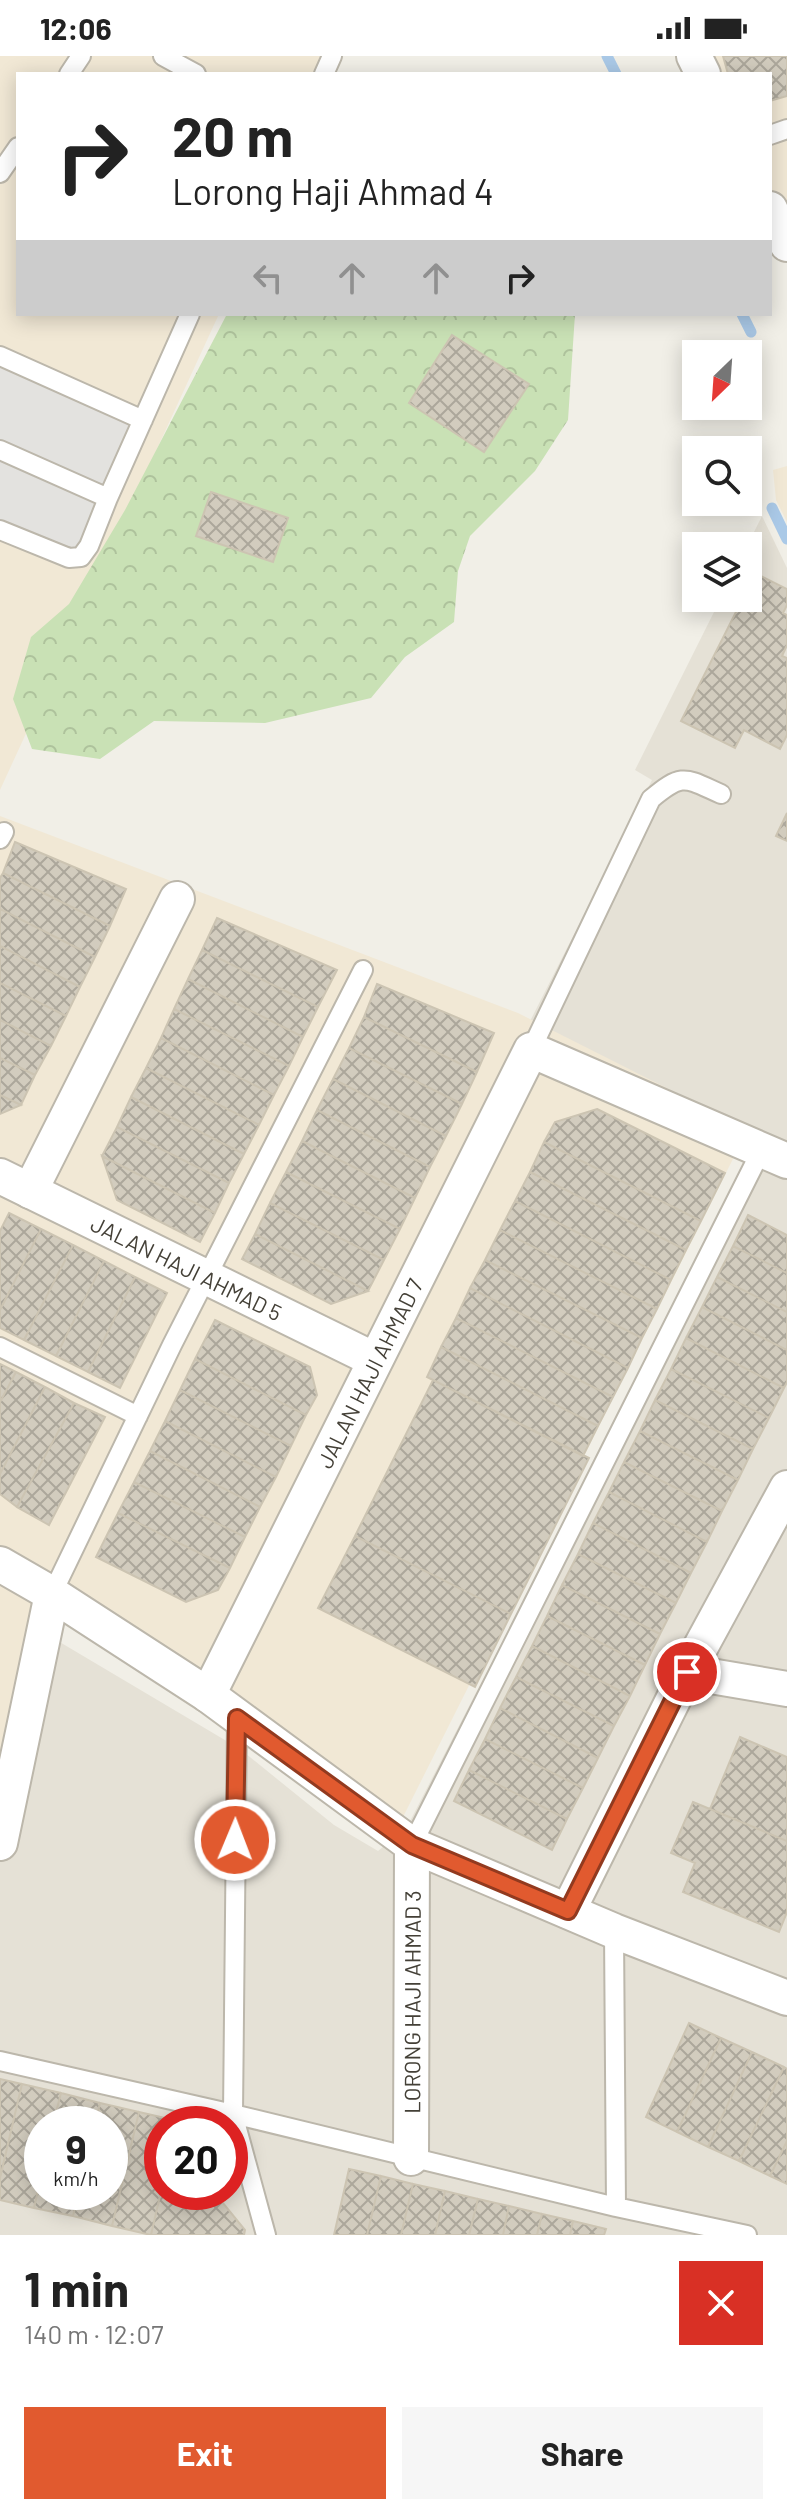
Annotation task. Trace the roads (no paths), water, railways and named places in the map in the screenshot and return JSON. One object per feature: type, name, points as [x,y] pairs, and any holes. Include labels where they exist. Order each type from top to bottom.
[{"type":"street","points":[[772,213],[787,244]]},
{"type":"street","points":[[15,1184],[177,899]]},
{"type":"street","points":[[531,1050],[774,1155]]},
{"type":"street","name":"JALAN HAJI AHMAD 7","points":[[208,1695],[531,1050]]},
{"type":"street","name":"JALAN HAJI AHMAD 5","points":[[15,1184],[375,1360]]},
{"type":"street","points":[[568,1911],[687,1672],[787,1488]]},
{"type":"street","points":[[0,1564],[208,1695],[412,1845],[614,1931],[787,1998]]},
{"type":"street","points":[[0,1843],[5,1786],[52,1594]]},
{"type":"street","points":[[687,1672],[787,1689]]},
{"type":"street","name":"LORONG HAJI AHMAD 3","points":[[411,2158],[412,1845]]},
{"type":"lane","points":[[163,56],[192,72]]},
{"type":"lane","points":[[0,173],[16,150]]},
{"type":"lane","points":[[0,530],[69,558],[81,557],[89,546],[189,316]]},
{"type":"lane","points":[[0,356],[143,420]]},
{"type":"lane","points":[[0,450],[108,498]]},
{"type":"lane","points":[[531,1050],[651,799],[671,782],[691,780],[721,794]]},
{"type":"lane","points":[[52,1594],[138,1416],[363,970]]},
{"type":"lane","points":[[412,1845],[774,1155]]},
{"type":"lane","points":[[0,1347],[138,1416]]},
{"type":"lane","points":[[233,2106],[237,1718]]},
{"type":"lane","points":[[614,1931],[616,2207]]},
{"type":"lane","points":[[0,2061],[198,2106]]},
{"type":"lane","points":[[248,2118],[616,2207],[692,2230],[747,2235]]},
{"type":"lane","points":[[248,2169],[266,2235]]},
{"type":"waterway","points":[[607,56],[615,72]]},
{"type":"waterway","points":[[743,316],[751,332]]},
{"type":"waterway","points":[[772,508],[787,539]]}]
